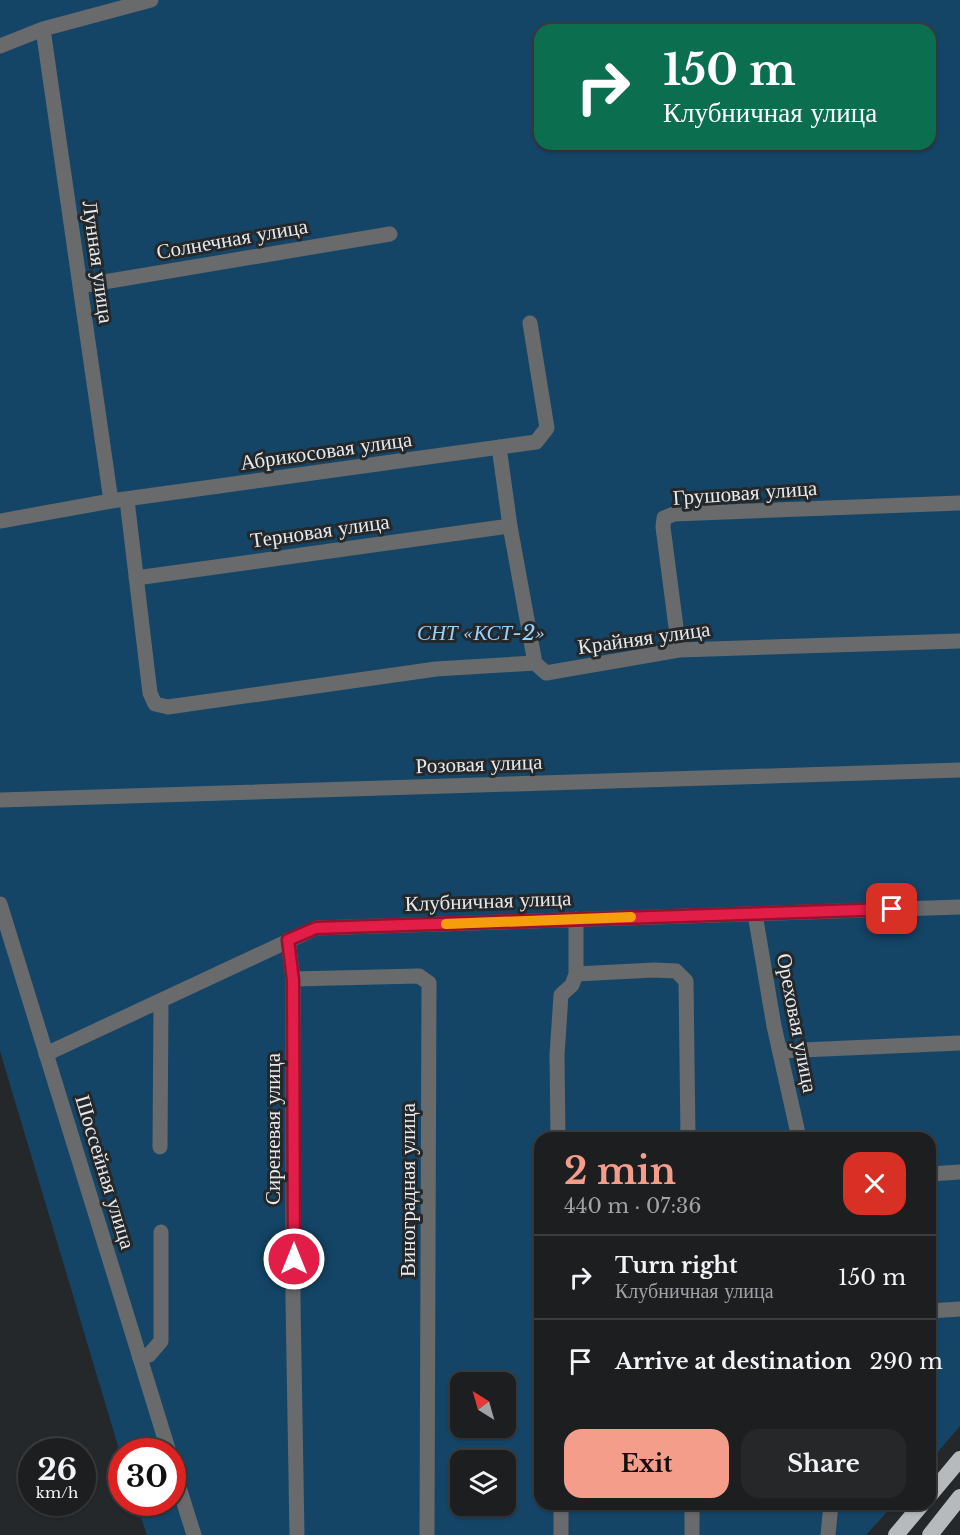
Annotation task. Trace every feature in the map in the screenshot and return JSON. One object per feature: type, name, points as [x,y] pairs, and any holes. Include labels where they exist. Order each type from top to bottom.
[{"type":"highway","points":[[936,1488],[960,1459]]},
{"type":"highway","points":[[930,1535],[960,1497]]},
{"type":"highway","points":[[896,1535],[917,1510]]},
{"type":"street","points":[[0,46],[43,29],[151,0]]},
{"type":"street","name":"Лунная улица","points":[[43,29],[111,501]]},
{"type":"street","name":"Солнечная улица","points":[[80,286],[390,234]]},
{"type":"street","name":"Абрикосовая улица","points":[[0,521],[111,501],[536,442],[547,428],[530,323]]},
{"type":"street","points":[[499,447],[510,526],[535,663]]},
{"type":"street","points":[[127,500],[136,578]]},
{"type":"street","name":"Грушовая улица","points":[[679,650],[663,527],[664,518],[674,514],[960,503]]},
{"type":"street","name":"Терновая улица","points":[[136,578],[510,526]]},
{"type":"street","name":"Крайняя улица","points":[[136,578],[150,693],[155,704],[168,707],[436,669],[535,663],[546,673],[679,650],[960,641]]},
{"type":"street","name":"Розовая улица","points":[[0,800],[960,770]]},
{"type":"street","name":"Шоссейная улица","points":[[0,904],[165,1438]]},
{"type":"street","name":"Клубничная улица","points":[[46,1054],[316,928],[960,907]]},
{"type":"street","name":"Ореховая улица","points":[[755,914],[798,1132]]},
{"type":"street","points":[[558,1132],[557,1055],[561,995],[572,985],[576,974],[576,919]]},
{"type":"street","name":"Сиреневая улица","points":[[288,940],[293,980],[293,1301],[297,1535]]},
{"type":"street","points":[[576,974],[676,971],[686,981],[688,1132]]},
{"type":"street","name":"Виноградная улица","points":[[293,980],[419,976],[429,983],[427,1535]]},
{"type":"street","points":[[160,1147],[161,1002]]},
{"type":"street","points":[[780,1051],[960,1043]]},
{"type":"street","points":[[936,1174],[960,1172]]},
{"type":"street","points":[[140,1358],[149,1354],[161,1341],[161,1232]]},
{"type":"street","points":[[936,1311],[960,1309]]},
{"type":"street","points":[[186,1510],[194,1535]]},
{"type":"street","points":[[561,1510],[561,1535]]},
{"type":"street","points":[[692,1510],[692,1535]]},
{"type":"street","points":[[828,1535],[830,1510]]},
{"type":"green space","name":"СНТ «КСТ-2»","points":[[0,0],[960,0],[960,1426],[936,1454],[936,1132],[534,1132],[534,1510],[888,1510],[866,1535],[147,1535],[140,1516],[186,1516],[186,1438],[116,1438],[0,1051]]},
{"type":"slow traffic","points":[[446,924],[631,917]]},
{"type":"route","points":[[294,1259],[293,980],[288,940],[316,928],[892,909]]}]
